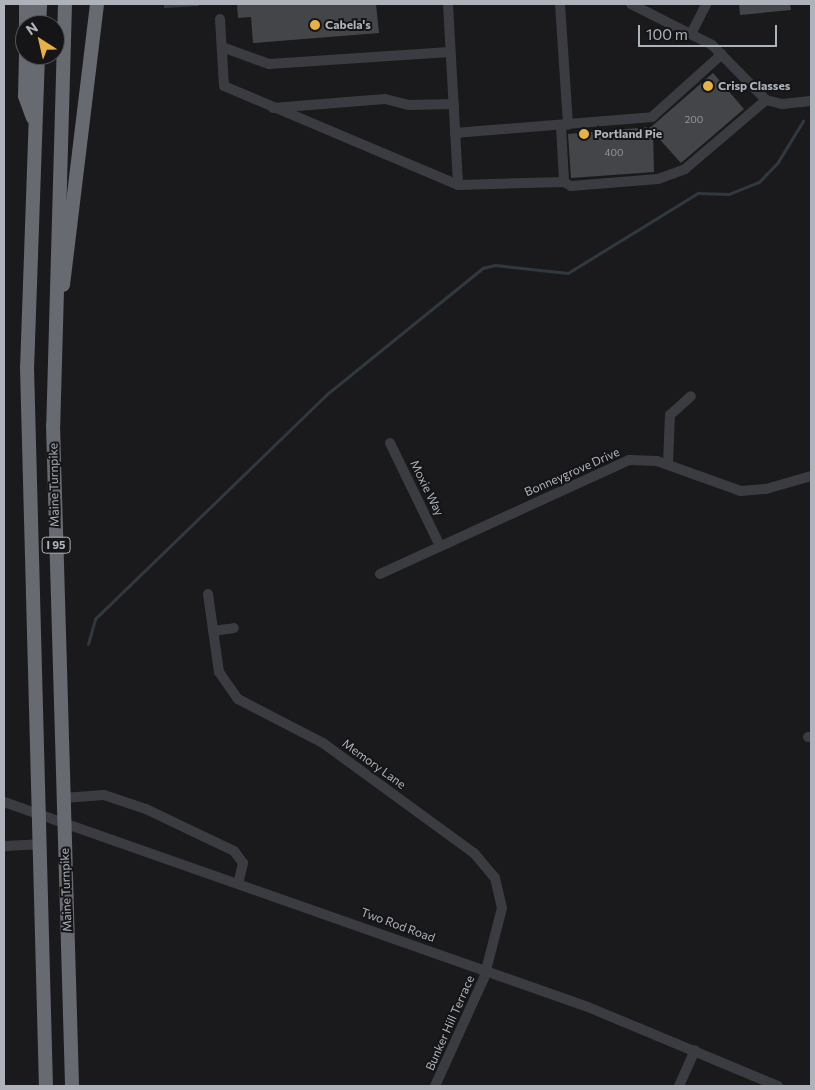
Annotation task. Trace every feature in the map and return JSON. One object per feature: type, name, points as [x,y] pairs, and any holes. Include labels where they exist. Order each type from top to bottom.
[{"type":"highway","name":"Maine Turnpike","points":[[65,4],[53,358],[72,1086]]},
{"type":"highway","points":[[53,358],[97,4]]},
{"type":"highway","points":[[26,65],[25,96],[36,123]]},
{"type":"highway","name":"Maine Turnpike","points":[[38,65],[27,367],[46,1086]]},
{"type":"street","points":[[448,4],[458,185]]},
{"type":"street","points":[[560,4],[565,126],[564,182]]},
{"type":"street","points":[[631,4],[691,34],[722,54],[766,100],[782,104],[811,101]]},
{"type":"street","points":[[691,34],[706,4]]},
{"type":"street","points":[[220,19],[224,86],[458,185],[564,182],[571,186],[658,179],[685,169],[766,100]]},
{"type":"street","points":[[222,47],[269,64],[450,52]]},
{"type":"street","points":[[455,133],[565,126],[652,117],[722,54]]},
{"type":"street","points":[[273,108],[385,98],[409,105],[454,104]]},
{"type":"street","points":[[668,464],[670,415],[691,396]]},
{"type":"street","name":"Moxie Way","points":[[390,443],[440,546]]},
{"type":"street","name":"Bonneygrove Drive","points":[[380,574],[624,462],[643,458],[668,464],[741,491],[766,490],[811,476]]},
{"type":"street","name":"Memory Lane","points":[[208,594],[219,672],[238,699],[318,739],[489,869],[502,908],[486,970]]},
{"type":"street","points":[[213,631],[234,628]]},
{"type":"street","points":[[64,798],[104,795],[146,809],[234,851],[243,863],[239,881]]},
{"type":"street","name":"Two Rod Road","points":[[7,803],[239,881],[486,970],[695,1050],[778,1086]]},
{"type":"street","points":[[4,846],[39,844]]},
{"type":"street","name":"Bunker Hill Terrace","points":[[435,1086],[486,970]]},
{"type":"street","points":[[679,1086],[695,1050]]},
{"type":"shaded area","points":[[164,4],[199,4],[199,6],[164,8]]},
{"type":"building","name":"Cabela's","points":[[237,4],[376,4],[379,33],[253,43],[251,17],[238,18]]},
{"type":"building","points":[[739,4],[790,4],[791,10],[740,15]]},
{"type":"building","points":[[713,73],[744,109],[681,163],[653,132],[654,172],[571,178],[568,134],[651,127]]},
{"type":"waterway","points":[[88,644],[95,619],[326,395],[483,268],[495,265],[568,273],[698,193],[729,194],[759,182],[778,162],[803,121]]},
{"type":"place","name":"Cabela's","points":[[315,25]]},
{"type":"place","name":"Crisp Classes","points":[[708,86]]},
{"type":"place","name":"Portland Pie","points":[[584,134]]}]
